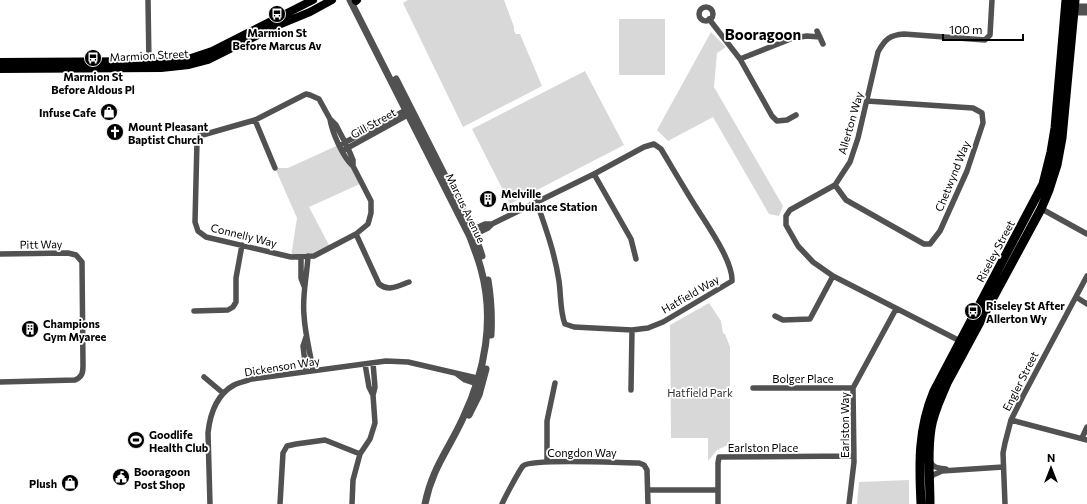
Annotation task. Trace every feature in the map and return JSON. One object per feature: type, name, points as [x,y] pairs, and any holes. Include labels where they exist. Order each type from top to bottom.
[{"type":"highway","name":"Riseley Street","points":[[1037,207],[1051,152],[1055,128],[1066,0]]},
{"type":"highway","name":"Riseley Street","points":[[920,504],[919,461],[921,435],[928,406],[934,391],[964,343],[1037,207],[1049,190],[1062,138],[1075,4]]},
{"type":"highway","name":"Riseley Street","points":[[930,504],[929,458],[931,428],[937,406],[964,343]]},
{"type":"main road","name":"Marmion Street","points":[[0,69],[149,64],[201,55],[218,48],[313,0]]},
{"type":"main road","name":"Marmion Street","points":[[0,62],[149,64],[175,67],[208,60],[276,26],[310,12],[332,0]]},
{"type":"street","points":[[148,0],[149,64]]},
{"type":"street","name":"Marcus Avenue","points":[[355,0],[471,234],[481,270],[486,298],[487,334],[480,382],[467,420],[438,475],[430,504]]},
{"type":"street","points":[[703,0],[705,7],[712,12],[712,16],[709,19],[703,20],[699,16],[699,11],[705,7]]},
{"type":"street","name":"Allerton Way","points":[[964,343],[833,276],[813,262],[798,246],[786,225],[786,216],[790,210],[835,185],[850,162],[858,138],[878,52],[884,41],[896,34],[985,40],[990,35],[992,0]]},
{"type":"street","points":[[1070,0],[1078,7],[1087,7]]},
{"type":"street","points":[[1062,37],[1067,32],[1069,13],[1075,4]]},
{"type":"street","points":[[1075,4],[1078,12],[1087,12]]},
{"type":"street","points":[[709,19],[740,59],[772,116],[777,121],[787,120],[796,115]]},
{"type":"street","points":[[818,31],[823,44]]},
{"type":"street","points":[[740,59],[793,38],[807,36],[820,37]]},
{"type":"street","name":"Connelly Way","points":[[306,94],[319,99],[330,119],[336,125],[345,147],[353,160],[353,166],[371,200],[371,213],[368,224],[356,234],[314,256],[305,257],[291,257],[206,237],[198,231],[195,222],[197,141],[199,136],[255,120],[306,94]]},
{"type":"street","name":"Chetwynd Way","points":[[835,185],[846,200],[924,244],[930,244],[940,231],[967,170],[983,123],[982,113],[973,108],[867,101]]},
{"type":"street","name":"Gill Street","points":[[345,147],[409,111]]},
{"type":"street","name":"Connelly Way","points":[[330,119],[331,128],[340,145],[345,147]]},
{"type":"street","points":[[255,120],[275,168]]},
{"type":"street","name":"Hatfield Way","points":[[471,234],[486,224],[492,224],[537,203],[644,147],[654,144],[661,149],[717,241],[732,275],[732,281],[663,322],[648,328],[632,330],[574,327],[565,324],[562,318],[559,282],[552,246],[537,203]]},
{"type":"street","points":[[594,174],[631,239],[636,259]]},
{"type":"street","points":[[1037,207],[1087,234]]},
{"type":"street","points":[[356,234],[379,284],[384,288],[390,289],[409,282]]},
{"type":"street","points":[[194,311],[228,310],[233,307],[236,302],[236,278],[242,245]]},
{"type":"street","name":"Pitt Way","points":[[0,254],[68,253],[76,255],[82,262],[83,366],[83,372],[80,377],[70,381],[0,382]]},
{"type":"street","points":[[305,257],[301,278],[304,286],[306,337],[309,345],[313,370]]},
{"type":"street","points":[[775,316],[783,320],[810,319],[833,276]]},
{"type":"street","name":"Engler Street","points":[[1005,504],[1003,467],[1005,443],[1011,420],[1022,396],[1087,276]]},
{"type":"street","points":[[1076,297],[1087,304]]},
{"type":"street","name":"Earlston Way","points":[[849,504],[854,456],[853,388],[896,309]]},
{"type":"street","points":[[631,390],[632,330]]},
{"type":"street","points":[[306,337],[303,346],[306,371]]},
{"type":"street","name":"Dickenson Way","points":[[210,504],[208,433],[210,422],[213,408],[224,393],[234,385],[252,379],[386,361],[408,362],[457,374],[465,380],[480,382]]},
{"type":"street","points":[[352,504],[353,480],[360,454],[370,439],[375,423],[373,363]]},
{"type":"street","points":[[365,364],[369,387],[373,395]]},
{"type":"street","points":[[204,377],[224,393]]},
{"type":"street","name":"Marcus Avenue","points":[[425,504],[434,474],[480,382]]},
{"type":"street","points":[[547,462],[548,421],[555,384]]},
{"type":"street","name":"Bolger Place","points":[[753,388],[853,388]]},
{"type":"street","points":[[1011,420],[1084,439],[1087,427]]},
{"type":"street","points":[[280,504],[283,453],[287,446],[325,440],[360,454]]},
{"type":"street","name":"Earlston Place","points":[[718,504],[719,457],[854,456]]},
{"type":"street","points":[[929,458],[932,465],[937,468],[950,470]]},
{"type":"street","name":"Congdon Way","points":[[502,504],[523,466],[530,463],[547,462],[639,463],[644,465],[647,470],[648,504]]},
{"type":"street","points":[[929,480],[933,475],[942,471],[1003,467]]},
{"type":"street","points":[[648,490],[718,490]]},
{"type":"green space","points":[[408,0],[504,0],[514,27],[514,31],[516,34],[520,34],[542,86],[463,127],[403,3]]},
{"type":"green space","points":[[619,19],[665,19],[665,75],[619,75]]},
{"type":"green space","points":[[711,32],[726,47],[717,53],[714,87],[783,206],[779,216],[769,214],[713,117],[668,141],[657,130]]},
{"type":"green space","points":[[585,71],[624,145],[510,204],[472,129]]},
{"type":"green space","points":[[345,142],[362,183],[309,207],[330,247],[314,256],[291,257],[297,218],[275,168],[288,168]]},
{"type":"green space","name":"Hatfield Park","points":[[709,303],[721,321],[723,333],[725,334],[730,347],[730,444],[717,450],[708,461],[708,438],[671,438],[670,325]]},
{"type":"green space","points":[[909,480],[909,504],[857,504],[859,482]]},
{"type":"place","name":"Marmion St Before Marcus Av","points":[[277,14]]},
{"type":"place","name":"Marmion St Before Aldous Pl","points":[[93,58]]},
{"type":"place","name":"Infuse Cafe","points":[[109,112]]},
{"type":"place","name":"Mount Pleasant Baptist Church","points":[[115,132]]},
{"type":"place","name":"Melville Ambulance Station","points":[[488,199]]},
{"type":"place","name":"Riseley St After Allerton Wy","points":[[973,311]]},
{"type":"place","name":"Champions Gym Myaree","points":[[30,329]]},
{"type":"place","name":"Goodlife Health Club","points":[[136,440]]},
{"type":"place","name":"Booragoon Post Shop","points":[[121,477]]},
{"type":"place","name":"Plush","points":[[70,483]]},
{"type":"district","name":"Booragoon","points":[[763,34]]}]
